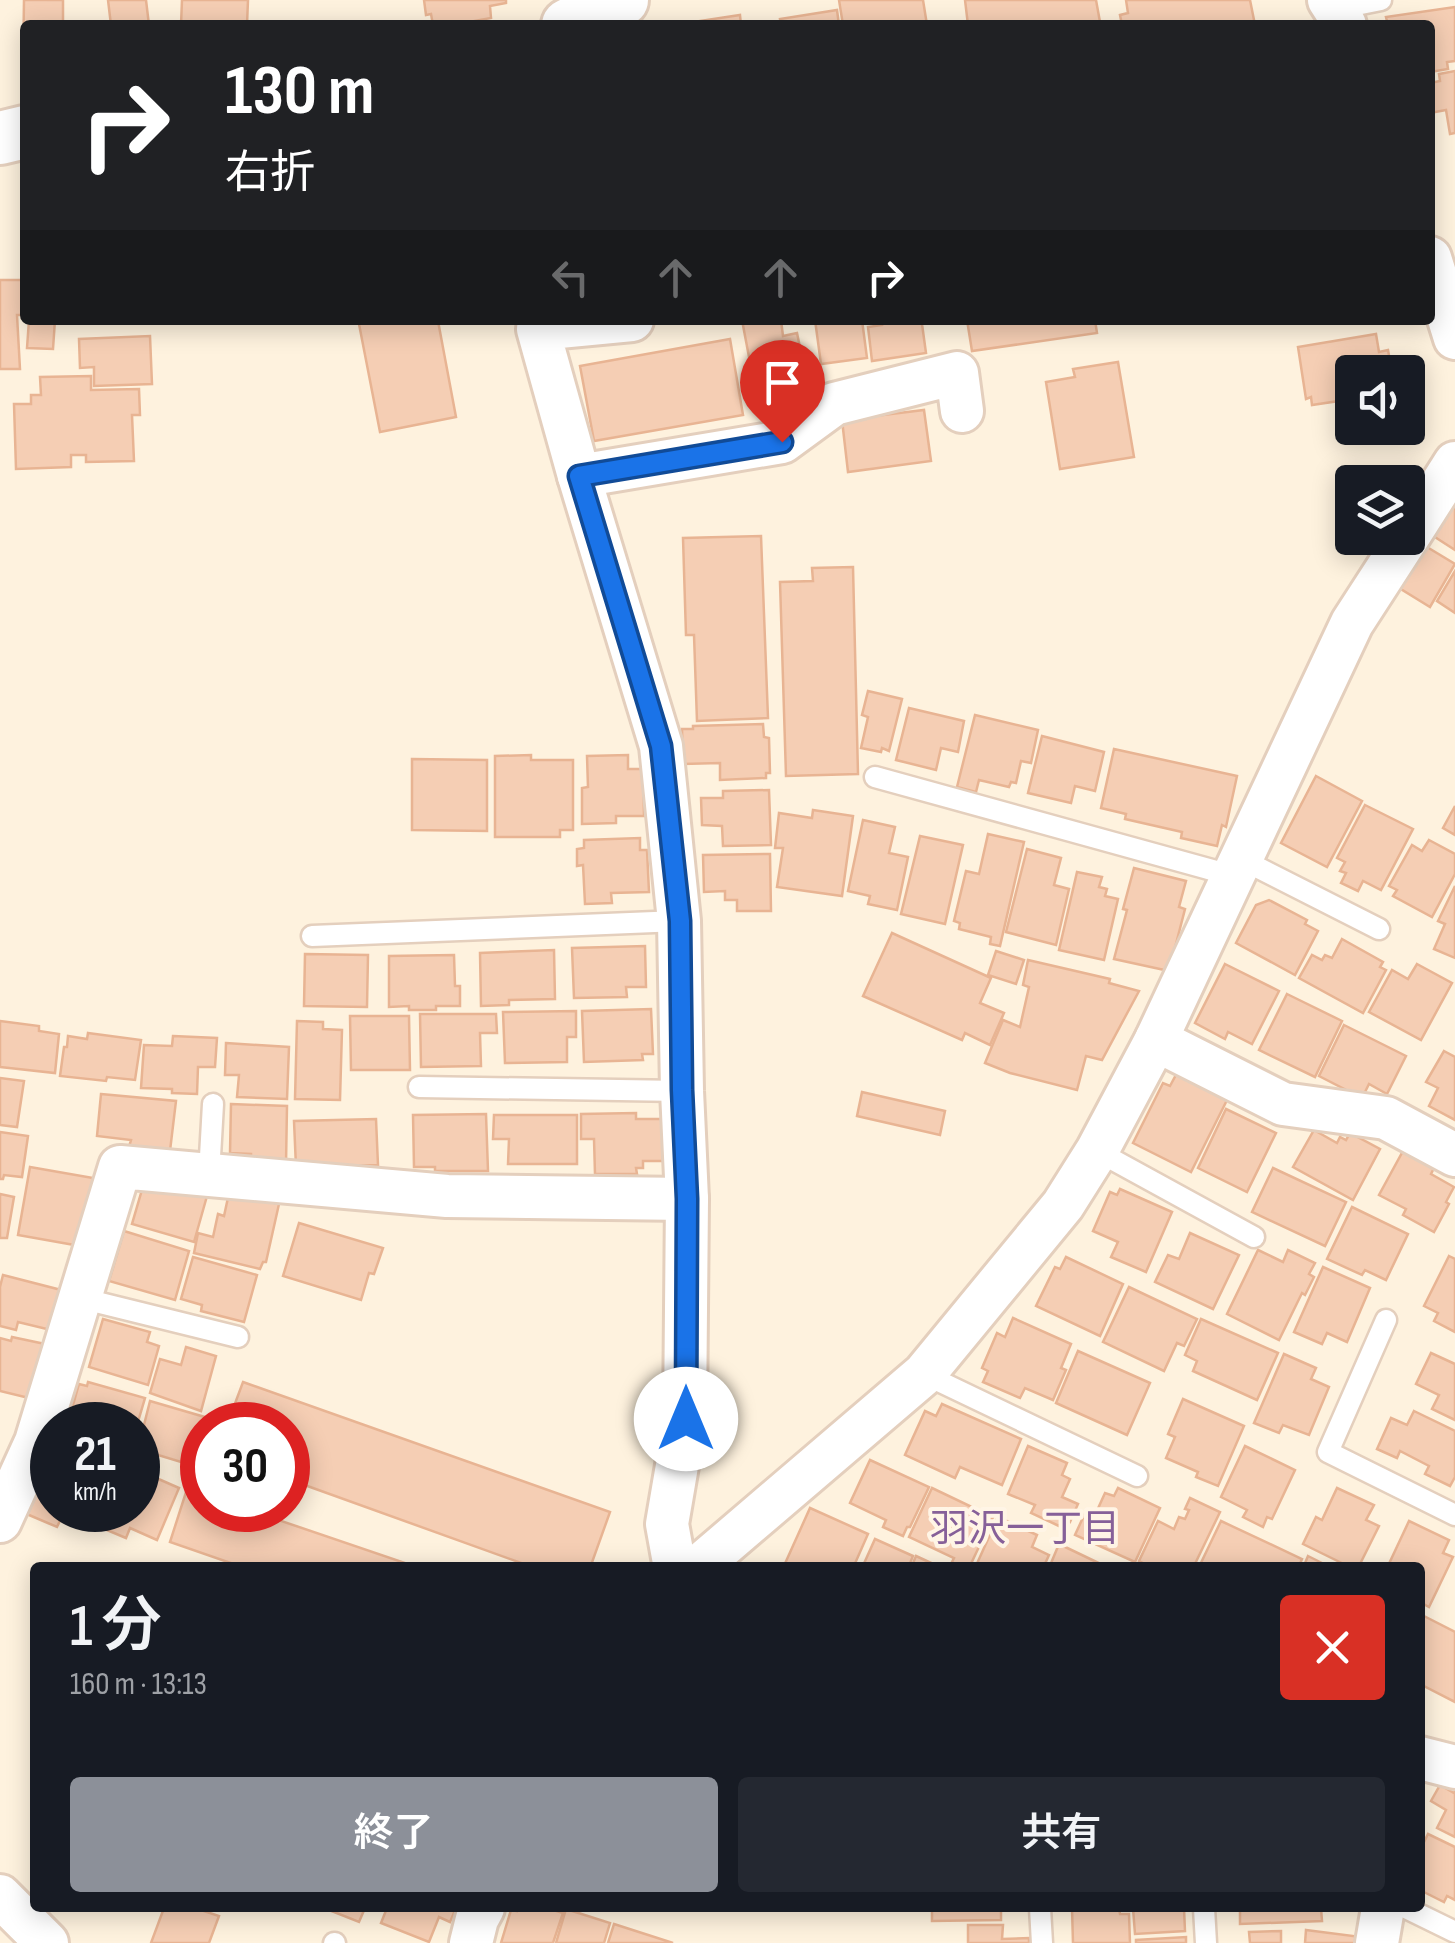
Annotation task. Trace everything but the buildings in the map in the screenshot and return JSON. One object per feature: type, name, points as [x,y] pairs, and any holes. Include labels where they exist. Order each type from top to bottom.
[{"type":"street","points":[[579,20],[625,0]]},
{"type":"street","points":[[1435,274],[1455,338]]},
{"type":"street","points":[[580,325],[538,329],[661,746],[680,921],[687,1199],[686,1419],[667,1524],[673,1562]]},
{"type":"street","points":[[579,476],[782,442],[834,404],[958,373],[962,411]]},
{"type":"street","points":[[1425,509],[1455,462]]},
{"type":"street","points":[[704,1562],[924,1374],[1063,1205],[1097,1151],[1156,1040],[1352,623],[1395,555]]},
{"type":"street","points":[[1156,1040],[1283,1104],[1386,1118],[1455,1155]]},
{"type":"street","points":[[0,1521],[36,1442],[120,1167],[447,1196],[687,1199]]},
{"type":"street","points":[[0,1896],[47,1943]]},
{"type":"street","points":[[471,1943],[480,1912]]},
{"type":"street","points":[[1377,1943],[1382,1912]]},
{"type":"lane","points":[[1337,11],[1381,0]]},
{"type":"lane","points":[[875,777],[1238,868],[1379,929]]},
{"type":"lane","points":[[312,936],[680,921]]},
{"type":"lane","points":[[419,1087],[682,1090]]},
{"type":"lane","points":[[209,1174],[213,1104]]},
{"type":"lane","points":[[1097,1151],[1254,1237]]},
{"type":"lane","points":[[80,1298],[238,1337]]},
{"type":"lane","points":[[1386,1320],[1328,1452],[1455,1514]]},
{"type":"lane","points":[[924,1374],[1136,1476]]},
{"type":"lane","points":[[1040,1912],[1042,1943]]},
{"type":"lane","points":[[1204,1912],[1206,1943]]},
{"type":"lane","points":[[1414,1912],[1455,1932]]},
{"type":"district","name":"羽沢一丁目","points":[[1025,1528]]},
{"type":"route","points":[[686,1419],[687,1199],[680,921],[661,746],[579,476],[782,442]]}]
